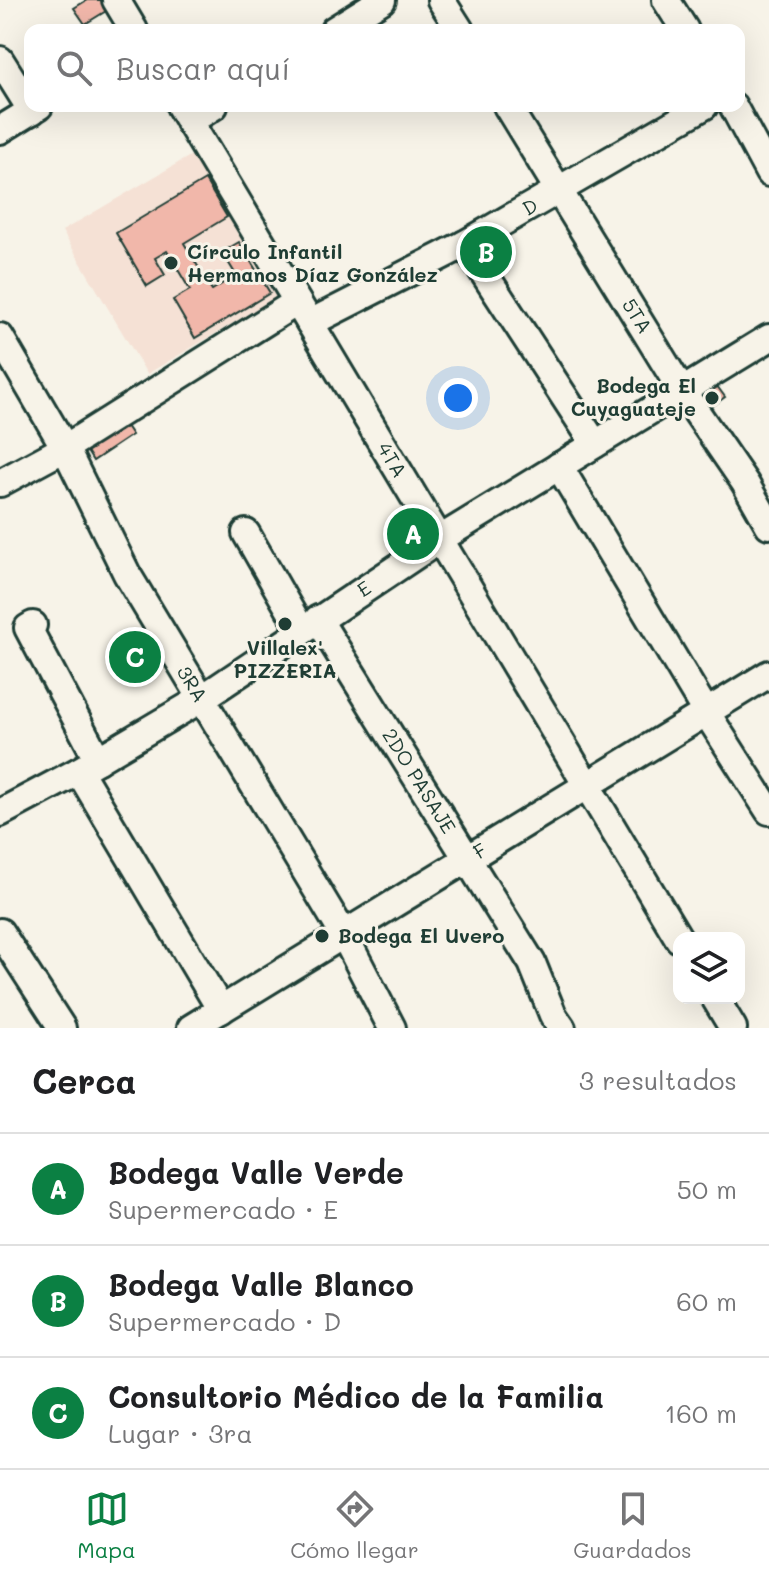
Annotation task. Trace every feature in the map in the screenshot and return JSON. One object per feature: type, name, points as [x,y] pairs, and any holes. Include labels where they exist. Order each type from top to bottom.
[{"type":"street","points":[[116,0],[130,24]]},
{"type":"street","points":[[344,24],[382,0]]},
{"type":"street","points":[[441,0],[456,24]]},
{"type":"street","points":[[666,0],[681,24]]},
{"type":"street","points":[[0,60],[24,92]]},
{"type":"street","points":[[0,130],[29,112]]},
{"type":"street","name":"5TA","points":[[511,112],[682,391],[745,483],[769,525]]},
{"type":"street","name":"D","points":[[0,483],[304,313],[465,244],[694,112]]},
{"type":"street","name":"4TA","points":[[184,114],[675,932]]},
{"type":"street","points":[[749,120],[769,173]]},
{"type":"street","points":[[465,244],[595,444]]},
{"type":"street","name":"3RA","points":[[0,337],[65,448],[127,574],[344,935],[392,1028]]},
{"type":"street","name":"E","points":[[0,813],[201,699],[440,539],[769,338]]},
{"type":"street","points":[[559,466],[769,811]]},
{"type":"street","name":"2DO PASAJE","points":[[246,533],[468,858],[532,963],[553,1015],[562,1028]]},
{"type":"street","points":[[33,625],[28,628],[88,765],[221,1010]]},
{"type":"street","name":"F","points":[[191,1028],[769,674]]},
{"type":"street","points":[[0,932],[62,1028]]},
{"type":"street","points":[[719,1004],[733,1028]]},
{"type":"shaded area","name":"Círculo Infantil Hermanos Díaz González","points":[[195,153],[279,296],[147,374],[62,231]]},
{"type":"building","points":[[87,0],[106,0],[111,8],[85,24],[74,8]]},
{"type":"building","points":[[205,180],[227,217],[184,243],[212,290],[236,275],[222,252],[239,242],[270,293],[195,338],[173,300],[190,290],[167,251],[155,258],[165,275],[147,286],[116,233]]},
{"type":"building","name":"Bodega El Cuyaguateje","points":[[717,386],[725,397],[708,409],[700,398]]},
{"type":"building","points":[[122,420],[132,435],[93,461],[83,445]]},
{"type":"building","points":[[143,641],[152,658],[128,672],[118,655]]},
{"type":"place","name":"Bodega Valle Blanco","points":[[486,252]]},
{"type":"place","name":"Círculo Infantil Hermanos Díaz González","points":[[171,263]]},
{"type":"place","name":"Bodega El Cuyaguateje","points":[[712,398]]},
{"type":"place","name":"Bodega Valle Verde","points":[[413,534]]},
{"type":"place","name":"Villalex' PIZZERIA","points":[[285,624]]},
{"type":"place","name":"Consultorio Médico de la Familia","points":[[135,657]]},
{"type":"place","name":"Bodega El Uvero","points":[[322,936]]}]
